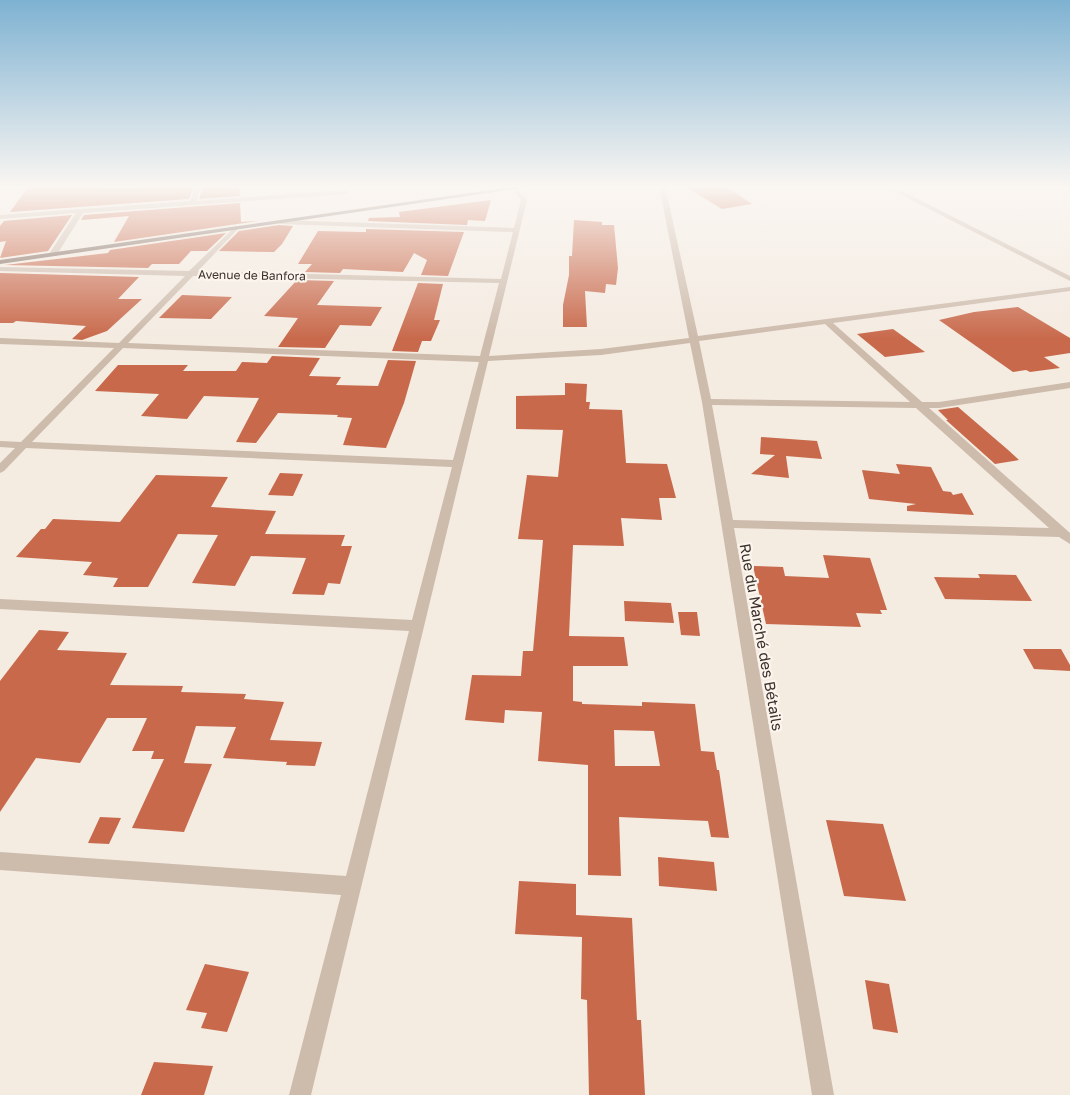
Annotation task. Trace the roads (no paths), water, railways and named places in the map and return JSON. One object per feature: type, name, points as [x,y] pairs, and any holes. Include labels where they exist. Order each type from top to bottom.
[{"type":"main road","points":[[0,262],[172,237]]},
{"type":"street","points":[[53,254],[64,237]]},
{"type":"street","points":[[0,469],[227,237]]},
{"type":"street","points":[[300,1095],[515,237]]},
{"type":"street","name":"Rue du Marché des Bétails","points":[[673,237],[707,402],[823,1095]]},
{"type":"street","points":[[988,237],[1070,279]]},
{"type":"street","name":"Avenue de Banfora","points":[[0,269],[504,281]]},
{"type":"street","points":[[0,341],[484,359],[601,352],[1070,289]]},
{"type":"street","points":[[826,322],[1066,536]]},
{"type":"street","points":[[707,402],[939,405],[1070,385]]},
{"type":"street","points":[[1058,388],[1070,396]]},
{"type":"street","points":[[0,444],[458,464]]},
{"type":"street","points":[[726,524],[1066,536]]},
{"type":"street","points":[[0,604],[417,626]]},
{"type":"street","points":[[0,862],[352,886]]}]
